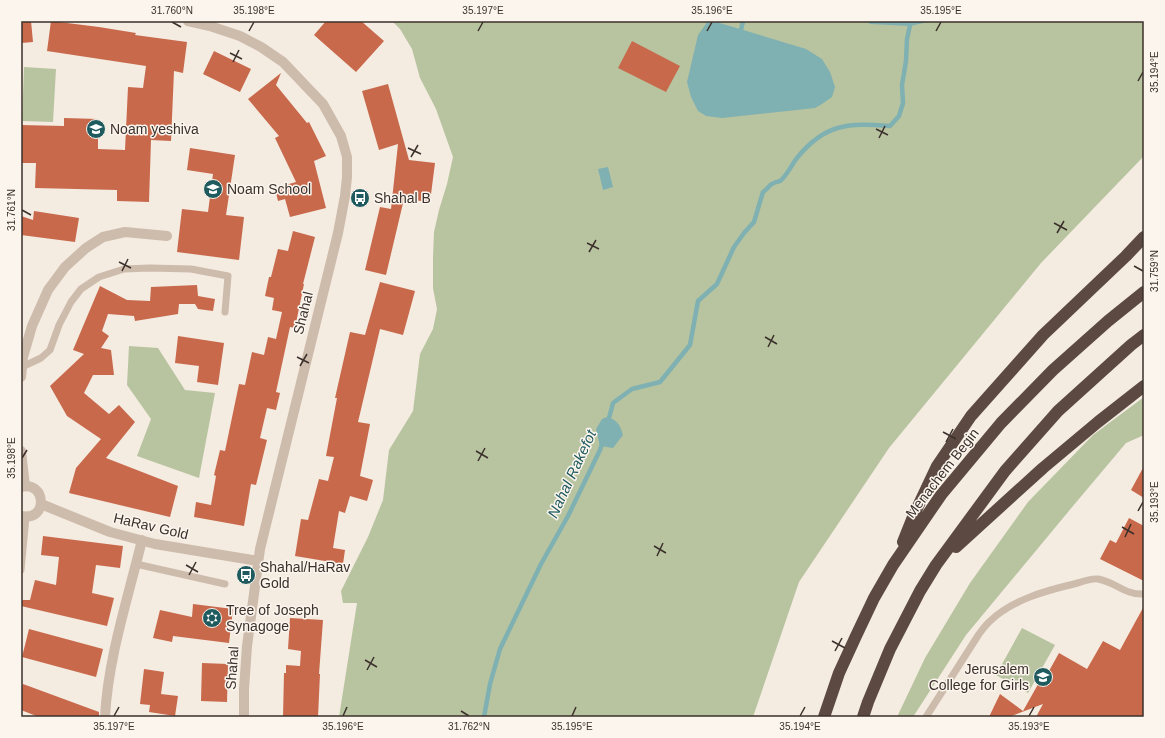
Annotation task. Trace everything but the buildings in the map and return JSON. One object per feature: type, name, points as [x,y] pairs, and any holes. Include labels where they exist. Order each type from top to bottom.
[{"type":"highway","points":[[893,565],[913,517],[937,466],[971,416],[1043,334],[1144,238]]},
{"type":"highway","name":"Menachem Begin","points":[[824,717],[839,673],[874,598],[893,565],[941,495],[1001,423],[1053,370],[1108,321],[1144,292]]},
{"type":"highway","points":[[863,717],[890,649],[920,591],[936,565],[1005,471],[1058,411],[1130,345],[1144,335]]},
{"type":"highway","points":[[936,565],[1043,468],[1144,386]]},
{"type":"street","name":"Shahal","points":[[188,21],[210,26],[240,36],[261,47],[283,62],[323,104],[341,136],[347,157],[345,196],[338,233],[260,549],[247,646],[244,717]]},
{"type":"street","points":[[22,372],[23,356],[32,326],[48,290],[65,267],[86,248],[103,237],[125,232],[167,236]]},
{"type":"street","points":[[21,451],[23,486],[36,489],[41,498],[41,504],[36,513],[31,516],[23,516]]},
{"type":"street","name":"HaRav Gold","points":[[41,504],[110,532],[155,544],[258,561]]},
{"type":"street","points":[[105,717],[118,634],[142,540]]},
{"type":"lane","points":[[22,372],[50,350],[58,325],[71,302],[81,289],[99,276],[124,269],[150,268],[191,269],[228,276],[225,312]]},
{"type":"lane","points":[[21,570],[23,516]]},
{"type":"lane","points":[[136,564],[225,584]]},
{"type":"lane","points":[[926,717],[979,634],[988,623],[1020,601],[1051,590],[1097,579],[1130,593],[1144,594]]},
{"type":"green space","points":[[392,21],[1144,21],[1144,156],[1041,263],[889,448],[799,582],[753,717],[339,717],[357,603],[343,603],[341,591],[368,537],[383,500],[389,450],[413,411],[420,354],[433,329],[437,309],[433,288],[434,232],[453,157],[436,109],[420,78],[412,49],[400,29]]},
{"type":"green space","points":[[24,67],[56,69],[53,122],[22,121]]},
{"type":"green space","points":[[129,346],[158,348],[185,390],[215,393],[199,478],[137,456],[151,419],[127,385]]},
{"type":"green space","points":[[1144,397],[1144,435],[1126,443],[966,635],[913,717],[897,717],[925,658],[970,583],[1028,502],[1093,435]]},
{"type":"green space","points":[[1022,628],[1055,645],[1028,693],[996,675]]},
{"type":"water","points":[[708,21],[713,21],[806,49],[822,59],[830,72],[835,87],[832,97],[815,108],[722,118],[706,116],[698,111],[691,97],[687,82],[698,35]]},
{"type":"water","points":[[866,21],[933,21],[910,26],[870,24]]},
{"type":"water","points":[[608,167],[613,187],[603,190],[598,169]]},
{"type":"water","points":[[607,417],[618,423],[623,435],[613,448],[600,446],[596,429],[602,419]]},
{"type":"waterway","points":[[741,30],[743,21]]},
{"type":"waterway","name":"Nahal Rakefot","points":[[608,422],[613,403],[632,389],[660,382],[690,345],[698,301],[717,284],[734,247],[754,222],[763,192],[774,183],[783,179],[807,146],[828,132],[850,126],[890,126],[899,116],[903,103],[902,85],[906,61],[907,39],[911,21]]},
{"type":"waterway","name":"Nahal Rakefot","points":[[484,717],[490,684],[500,649],[541,564],[568,516],[603,441]]},
{"type":"place","name":"Noam yeshiva","points":[[96,129]]},
{"type":"place","name":"Noam School","points":[[213,189]]},
{"type":"place","name":"Shahal B","points":[[360,198]]},
{"type":"place","name":"Shahal/HaRav Gold","points":[[246,575]]},
{"type":"place","name":"Tree of Joseph Synagoge","points":[[212,618]]},
{"type":"place","name":"Jerusalem College for Girls","points":[[1043,677]]}]
